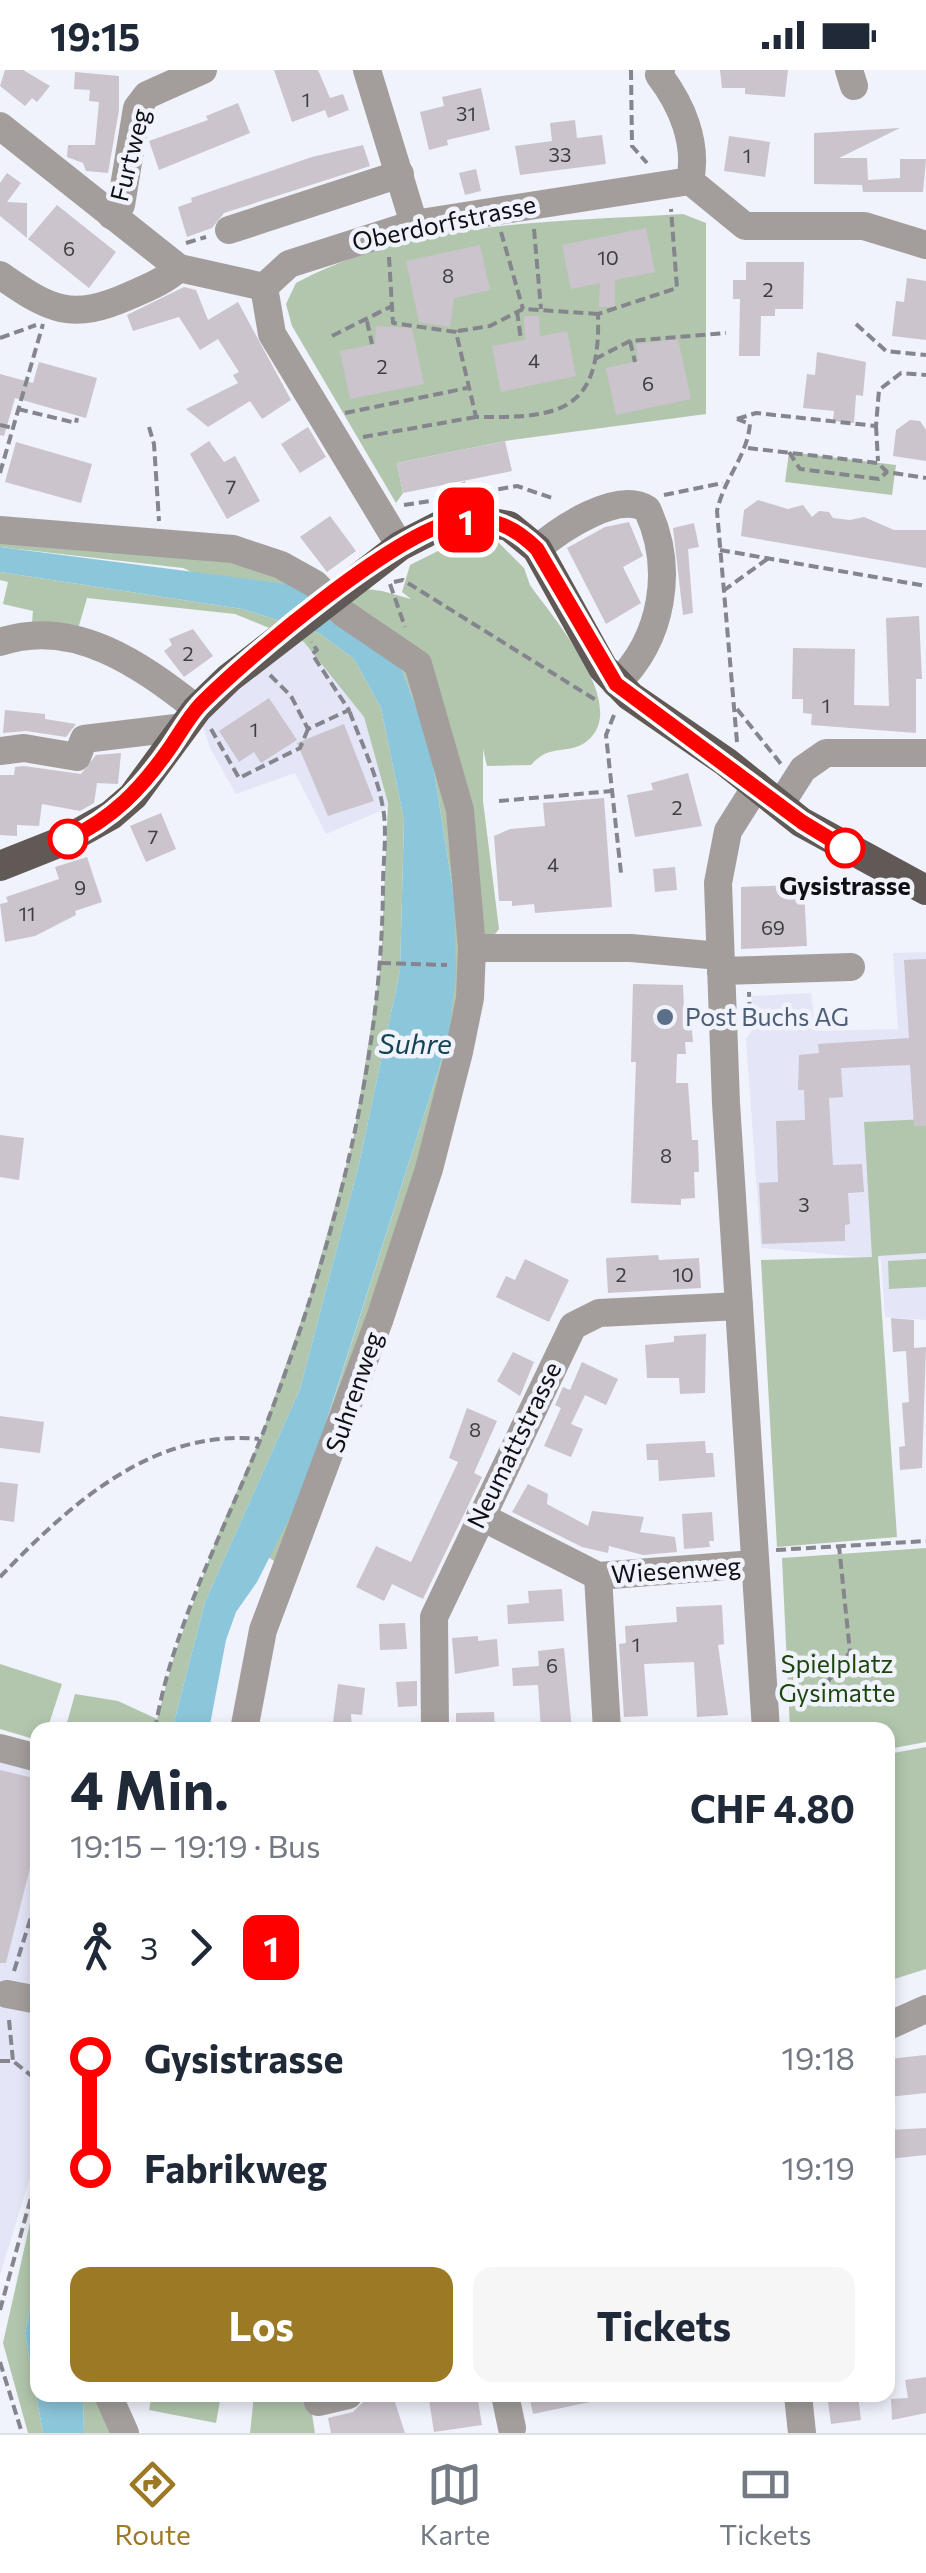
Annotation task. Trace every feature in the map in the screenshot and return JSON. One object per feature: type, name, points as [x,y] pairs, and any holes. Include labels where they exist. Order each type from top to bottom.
[{"type":"main road","points":[[0,866],[68,840],[111,815],[133,796],[190,718],[254,656],[443,524],[481,520],[509,526],[537,549],[620,698],[845,848],[926,890]]},
{"type":"street","name":"Furtweg","points":[[112,216],[121,205],[137,108],[147,96],[203,70]]},
{"type":"street","points":[[366,70],[414,224]]},
{"type":"street","points":[[649,71],[682,112],[694,164],[690,181],[745,226],[864,226],[926,245]]},
{"type":"street","name":"Furtweg","points":[[0,126],[171,263],[264,287]]},
{"type":"street","points":[[229,230],[400,174]]},
{"type":"street","name":"Oberdorfstrasse","points":[[264,287],[289,264],[414,224],[514,206],[665,202],[690,181]]},
{"type":"street","points":[[0,276],[48,316],[101,308],[158,283],[171,263]]},
{"type":"street","points":[[264,287],[272,334],[380,569]]},
{"type":"street","points":[[537,549],[572,520],[634,504],[650,516],[657,544],[661,609],[626,674],[620,698]]},
{"type":"street","points":[[0,530],[232,549],[281,565],[315,584],[343,613],[418,664],[460,810],[472,956],[632,948],[721,963],[851,967]]},
{"type":"street","points":[[0,642],[34,636],[98,644],[190,718]]},
{"type":"street","points":[[0,751],[24,748],[77,757],[84,739],[190,718]]},
{"type":"street","points":[[765,1722],[764,1557],[739,1306],[721,963],[722,852],[737,812],[796,779],[810,761],[826,754],[926,753]]},
{"type":"street","name":"Suhrenweg","points":[[246,1722],[263,1630],[380,1318],[429,1169],[459,1052],[472,956]]},
{"type":"street","name":"Neumattstrasse","points":[[435,1722],[434,1617],[574,1326],[599,1313],[739,1306]]},
{"type":"street","name":"Wiesenweg","points":[[480,1516],[598,1576],[764,1557]]},
{"type":"street","name":"Wiesenweg","points":[[598,1576],[607,1722]]},
{"type":"street","points":[[0,1748],[30,1756]]},
{"type":"street","points":[[7,1994],[30,1998]]},
{"type":"street","points":[[895,2023],[926,2009]]},
{"type":"street","points":[[111,2402],[125,2433]]},
{"type":"street","points":[[506,2402],[512,2428]]},
{"type":"street","points":[[799,2402],[802,2433]]},
{"type":"path","points":[[388,242],[394,322],[456,332],[490,326],[520,310],[598,314],[676,288],[665,202],[655,170],[632,146],[649,71]]},
{"type":"path","points":[[665,202],[683,210]]},
{"type":"path","points":[[533,214],[541,309]]},
{"type":"path","points":[[498,220],[520,310],[521,340]]},
{"type":"path","points":[[171,263],[172,247],[229,230]]},
{"type":"path","points":[[332,336],[367,322],[392,306]]},
{"type":"path","points":[[371,434],[476,416],[535,418],[582,396],[590,384],[598,314]]},
{"type":"path","points":[[0,338],[48,316]]},
{"type":"path","points":[[0,473],[48,316]]},
{"type":"path","points":[[367,322],[372,344]]},
{"type":"path","points":[[856,324],[886,351],[926,354]]},
{"type":"path","points":[[456,332],[476,416]]},
{"type":"path","points":[[595,358],[630,341],[726,333]]},
{"type":"path","points":[[630,341],[635,362]]},
{"type":"path","points":[[926,375],[901,373],[879,390],[876,426],[878,462],[887,472],[926,478]]},
{"type":"path","points":[[346,426],[337,415],[468,388]]},
{"type":"path","points":[[18,409],[76,424],[78,418]]},
{"type":"path","points":[[737,742],[717,511],[723,484],[748,448],[750,424],[737,419],[756,414],[876,426]]},
{"type":"path","points":[[0,424],[13,428]]},
{"type":"path","points":[[149,427],[154,444],[160,542]]},
{"type":"path","points":[[748,448],[878,462]]},
{"type":"path","points":[[789,452],[800,469],[879,479],[887,472]]},
{"type":"path","points":[[463,482],[466,495]]},
{"type":"path","points":[[634,504],[723,484]]},
{"type":"path","points":[[448,498],[517,486],[552,498]]},
{"type":"path","points":[[412,504],[430,501]]},
{"type":"path","points":[[720,550],[925,584]]},
{"type":"path","points":[[723,591],[770,557]]},
{"type":"path","points":[[380,569],[418,664]]},
{"type":"path","points":[[380,569],[607,706],[620,698]]},
{"type":"path","points":[[157,1722],[181,1635],[260,1439],[310,1295],[353,1141],[382,964],[383,804],[349,710],[312,654],[317,650]]},
{"type":"path","points":[[254,656],[291,696],[308,729]]},
{"type":"path","points":[[620,698],[606,735],[621,873]]},
{"type":"path","points":[[737,709],[796,779]]},
{"type":"path","points":[[190,718],[239,778],[300,748],[308,729],[349,710]]},
{"type":"path","points":[[499,801],[612,791]]},
{"type":"path","points":[[382,964],[472,956]]},
{"type":"path","points":[[749,989],[750,1019]]},
{"type":"path","points":[[0,1577],[51,1523],[108,1480],[160,1453],[235,1436],[260,1439]]},
{"type":"path","points":[[764,1557],[839,1546],[926,1541]]},
{"type":"path","points":[[764,1699],[814,1696],[850,1652],[839,1546]]},
{"type":"path","points":[[0,2061],[13,2061],[30,2075]]},
{"type":"path","points":[[0,2310],[30,2201]]},
{"type":"path","points":[[0,2362],[22,2433]]},
{"type":"shaded area","points":[[284,633],[304,642],[364,717],[388,803],[387,808],[326,834],[295,773],[236,794],[210,748],[197,709]]},
{"type":"shaded area","points":[[926,952],[926,1320],[885,1317],[881,1259],[761,1248],[746,1039],[754,1026],[752,996],[811,993],[816,1031],[898,1029],[893,953]]},
{"type":"shaded area","points":[[0,1754],[30,1761],[30,2177],[0,2275]]},
{"type":"green space","points":[[683,214],[706,223],[706,414],[505,441],[397,463],[403,493],[396,503],[292,326],[286,304],[296,283],[341,262],[436,236],[535,223]]},
{"type":"green space","points":[[789,452],[896,465],[892,495],[785,482]]},
{"type":"green space","points":[[0,532],[246,556],[302,581],[382,591],[411,599],[402,592],[410,565],[460,540],[498,542],[524,568],[530,585],[584,662],[600,706],[598,726],[587,741],[546,754],[531,765],[487,766],[483,749],[483,801],[499,929],[471,965],[431,1130],[280,1565],[268,1557],[328,1417],[448,1040],[454,897],[430,745],[402,670],[183,568],[0,547]]},
{"type":"green space","points":[[0,572],[242,609],[319,633],[354,659],[381,708],[404,820],[400,971],[359,1164],[300,1389],[205,1602],[174,1722],[67,1722],[75,1694],[118,1701],[157,1719],[175,1653],[219,1532],[260,1439],[310,1295],[353,1141],[381,963],[388,803],[364,717],[304,642],[235,614],[87,598],[78,629],[32,622],[33,611],[3,604],[8,582],[0,580]]},
{"type":"green space","points":[[926,1119],[926,1253],[878,1256],[897,1537],[777,1547],[761,1260],[872,1257],[864,1122]]},
{"type":"green space","points":[[926,1259],[926,1287],[889,1289],[888,1261]]},
{"type":"green space","name":"Spielplatz Gysimatte","points":[[926,1548],[926,1742],[895,1748],[895,1722],[790,1722],[782,1558]]},
{"type":"green space","points":[[0,1664],[62,1684],[50,1722],[30,1722],[30,1738],[0,1729]]},
{"type":"green space","points":[[926,1747],[926,1969],[895,1979],[895,1753]]},
{"type":"green space","points":[[30,2223],[30,2310],[25,2333],[30,2402],[37,2402],[43,2433],[28,2433],[3,2343]]},
{"type":"green space","points":[[83,2402],[107,2402],[123,2433],[84,2433]]},
{"type":"green space","points":[[151,2402],[220,2402],[216,2423],[149,2410]]},
{"type":"green space","points":[[253,2402],[310,2402],[315,2433],[250,2433]]},
{"type":"water","name":"Suhre","points":[[0,547],[294,585],[351,612],[402,670],[430,745],[454,897],[456,972],[448,1040],[306,1485],[257,1582],[236,1612],[226,1640],[211,1722],[174,1722],[205,1602],[300,1389],[359,1164],[400,971],[404,820],[381,708],[354,659],[319,633],[242,609],[0,572]]},
{"type":"water","points":[[30,2310],[30,2361],[25,2333]]},
{"type":"water","points":[[37,2402],[83,2402],[84,2433],[43,2433]]},
{"type":"building","points":[[5,70],[23,70],[50,86],[37,102],[32,98],[25,106],[0,86]]},
{"type":"building","points":[[274,70],[318,70],[330,98],[343,94],[349,110],[328,118],[325,110],[292,122]]},
{"type":"building","points":[[720,70],[788,70],[785,97],[745,94],[745,88],[722,88]]},
{"type":"building","points":[[75,72],[119,76],[119,110],[108,173],[86,171],[83,163],[67,157],[68,145],[95,145],[99,102],[89,101],[90,90],[74,89]]},
{"type":"building","points":[[481,88],[490,130],[447,140],[448,145],[429,150],[420,112],[444,106],[442,97]]},
{"type":"building","points":[[238,103],[250,133],[159,170],[149,141],[208,120],[206,116]]},
{"type":"building","points":[[575,120],[577,138],[602,135],[606,164],[520,175],[515,146],[552,141],[550,123]]},
{"type":"building","points":[[900,128],[839,158],[867,158],[868,180],[900,178],[900,159],[926,159],[923,192],[863,192],[862,185],[814,184],[814,133]]},
{"type":"building","points":[[729,136],[770,142],[765,177],[724,171]]},
{"type":"building","points":[[363,145],[370,166],[224,213],[212,228],[187,237],[178,207],[192,202],[191,198],[312,157]]},
{"type":"building","points":[[476,169],[481,191],[465,195],[459,173]]},
{"type":"building","points":[[7,173],[21,183],[7,202],[27,203],[27,238],[0,216],[0,183]]},
{"type":"building","points":[[57,205],[116,252],[89,288],[28,239]]},
{"type":"building","points":[[646,228],[655,272],[615,280],[615,307],[599,307],[600,283],[571,289],[562,245]]},
{"type":"building","points":[[480,245],[490,290],[454,298],[450,327],[419,322],[406,261]]},
{"type":"building","points":[[746,262],[804,262],[803,309],[775,309],[775,316],[761,316],[760,356],[739,356],[740,299],[733,299],[733,280],[746,280]]},
{"type":"building","points":[[907,278],[926,281],[926,340],[892,336],[896,301],[904,302]]},
{"type":"building","points":[[184,287],[196,290],[208,320],[238,302],[291,400],[262,419],[250,401],[208,427],[186,409],[238,383],[233,375],[239,372],[218,339],[200,350],[179,317],[133,331],[127,315]]},
{"type":"building","points":[[524,316],[539,316],[540,336],[567,331],[576,376],[501,392],[492,346],[525,340]]},
{"type":"building","points":[[376,326],[412,328],[424,384],[350,399],[340,351],[375,344]]},
{"type":"building","points":[[678,339],[691,399],[616,415],[606,368],[638,361],[636,344]]},
{"type":"building","points":[[817,352],[866,362],[863,396],[856,395],[854,423],[833,421],[834,411],[803,408],[807,374],[815,375]]},
{"type":"building","points":[[39,362],[97,378],[86,418],[15,398],[4,436],[0,435],[0,374],[33,383]]},
{"type":"building","points":[[910,420],[920,421],[926,430],[926,461],[893,456],[896,430]]},
{"type":"building","points":[[308,427],[326,457],[300,473],[281,444]]},
{"type":"building","points":[[209,441],[224,462],[235,456],[260,501],[227,519],[190,454]]},
{"type":"building","points":[[505,441],[512,471],[403,493],[397,463]]},
{"type":"building","points":[[16,442],[92,464],[81,503],[5,482]]},
{"type":"building","points":[[758,500],[788,509],[803,505],[812,517],[819,511],[829,512],[833,518],[864,517],[894,530],[926,530],[926,568],[741,536],[744,510]]},
{"type":"building","points":[[330,516],[356,551],[327,572],[300,537]]},
{"type":"building","points":[[629,522],[643,556],[623,567],[641,603],[606,624],[567,548],[605,527]]},
{"type":"building","points":[[694,523],[699,547],[688,549],[693,613],[683,615],[673,528]]},
{"type":"building","points":[[919,616],[922,679],[916,679],[916,733],[811,725],[812,714],[803,713],[803,699],[792,699],[793,648],[855,649],[854,705],[889,706],[886,618]]},
{"type":"building","points":[[193,629],[213,656],[184,677],[164,651],[172,645],[169,639]]},
{"type":"building","points":[[269,698],[297,740],[261,763],[254,752],[239,762],[219,731]]},
{"type":"building","points":[[5,710],[45,714],[45,719],[76,724],[66,737],[26,731],[3,733]]},
{"type":"building","points":[[344,724],[374,801],[328,816],[297,743]]},
{"type":"building","points":[[121,753],[118,784],[97,783],[94,803],[80,811],[42,804],[39,826],[17,825],[17,836],[0,835],[0,775],[14,775],[15,767],[24,766],[81,774],[96,755]]},
{"type":"building","points":[[688,773],[702,826],[635,837],[627,795],[653,790],[651,783]]},
{"type":"building","points":[[604,798],[612,907],[535,913],[534,904],[512,906],[512,901],[499,901],[494,836],[510,829],[545,826],[543,803]]},
{"type":"building","points":[[161,813],[176,849],[146,862],[130,826]]},
{"type":"building","points":[[87,857],[102,902],[75,911],[76,915],[35,936],[5,942],[0,904],[8,902],[6,897],[59,879],[55,867]]},
{"type":"building","points":[[675,867],[677,890],[655,892],[653,869]]},
{"type":"building","points":[[793,885],[794,891],[804,890],[807,946],[741,949],[741,887]]},
{"type":"building","points":[[926,959],[926,1126],[914,1126],[910,1065],[841,1068],[843,1097],[829,1098],[833,1165],[862,1164],[864,1192],[848,1193],[850,1224],[845,1225],[845,1241],[762,1244],[759,1183],[778,1182],[776,1121],[805,1120],[804,1090],[798,1090],[799,1055],[819,1053],[818,1044],[909,1038],[904,960]]},
{"type":"building","points":[[633,984],[683,985],[684,1010],[690,1010],[693,1042],[685,1042],[686,1054],[677,1054],[676,1083],[688,1083],[692,1140],[698,1140],[699,1172],[694,1172],[695,1198],[681,1199],[681,1205],[631,1203],[636,1062],[631,1062]]},
{"type":"building","points":[[0,1135],[24,1138],[19,1180],[0,1177]]},
{"type":"building","points":[[658,1255],[659,1260],[699,1258],[701,1288],[608,1293],[606,1258]]},
{"type":"building","points":[[525,1259],[569,1280],[549,1322],[496,1297],[506,1276],[515,1280]]},
{"type":"building","points":[[891,1318],[914,1320],[914,1348],[926,1347],[922,1468],[900,1470],[899,1447],[905,1446],[902,1403],[909,1402],[906,1351],[893,1352]]},
{"type":"building","points":[[706,1334],[705,1393],[680,1394],[679,1378],[647,1378],[645,1345],[674,1342],[674,1336]]},
{"type":"building","points":[[513,1352],[534,1362],[520,1396],[497,1381]]},
{"type":"building","points":[[582,1362],[618,1379],[606,1405],[585,1395],[571,1424],[583,1429],[571,1457],[544,1446],[561,1408],[555,1405],[563,1387],[570,1390]]},
{"type":"building","points":[[467,1408],[497,1421],[474,1473],[482,1477],[423,1599],[392,1584],[384,1601],[356,1587],[376,1546],[411,1562],[458,1462],[449,1458]]},
{"type":"building","points":[[0,1416],[44,1422],[40,1453],[0,1448]]},
{"type":"building","points":[[705,1441],[706,1453],[713,1453],[715,1477],[659,1481],[658,1460],[647,1460],[646,1444]]},
{"type":"building","points":[[0,1482],[18,1484],[14,1522],[0,1520]]},
{"type":"building","points":[[528,1484],[548,1494],[547,1504],[588,1526],[592,1511],[644,1517],[640,1532],[675,1537],[677,1552],[643,1555],[609,1546],[608,1553],[582,1547],[512,1512]]},
{"type":"building","points":[[712,1512],[714,1541],[709,1541],[710,1547],[684,1549],[682,1514]]},
{"type":"building","points":[[562,1589],[564,1621],[508,1624],[507,1605],[529,1603],[528,1591]]},
{"type":"building","points":[[722,1605],[724,1644],[718,1645],[728,1715],[697,1717],[694,1662],[644,1664],[648,1716],[624,1717],[619,1644],[626,1643],[625,1626],[677,1622],[676,1607]]},
{"type":"building","points":[[405,1623],[407,1649],[380,1650],[379,1624]]},
{"type":"building","points":[[478,1636],[478,1641],[497,1639],[499,1666],[455,1674],[452,1638]]},
{"type":"building","points":[[564,1648],[571,1722],[540,1722],[538,1685],[513,1686],[512,1668],[539,1666],[538,1651]]},
{"type":"building","points":[[417,1681],[417,1706],[398,1707],[396,1682]]},
{"type":"building","points":[[338,1684],[365,1688],[362,1715],[351,1714],[352,1722],[333,1722]]},
{"type":"building","points":[[494,1712],[495,1722],[456,1722],[456,1713]]},
{"type":"building","points":[[0,1770],[30,1777],[30,1868],[6,1963],[0,1963]]},
{"type":"building","points":[[926,2055],[926,2093],[895,2096],[895,2058]]},
{"type":"building","points":[[926,2128],[926,2155],[895,2158],[895,2130]]},
{"type":"building","points":[[926,2377],[926,2413],[892,2420],[891,2402],[908,2398],[905,2380]]},
{"type":"building","points":[[363,2402],[395,2402],[405,2433],[331,2433],[328,2418],[353,2412]]},
{"type":"building","points":[[429,2402],[478,2402],[482,2425],[434,2432]]},
{"type":"building","points":[[530,2402],[590,2402],[533,2414]]},
{"type":"building","points":[[828,2402],[859,2402],[861,2420],[831,2424]]},
{"type":"bus line","name":"1","points":[[68,839],[89,830],[133,796],[197,708],[254,656],[400,546],[443,524],[481,520],[509,526],[537,549],[603,668],[616,684],[802,822],[845,848]]},
{"type":"place","name":"Gysistrasse","points":[[845,848]]},
{"type":"place","name":"Post Buchs AG","points":[[665,1017]]}]
